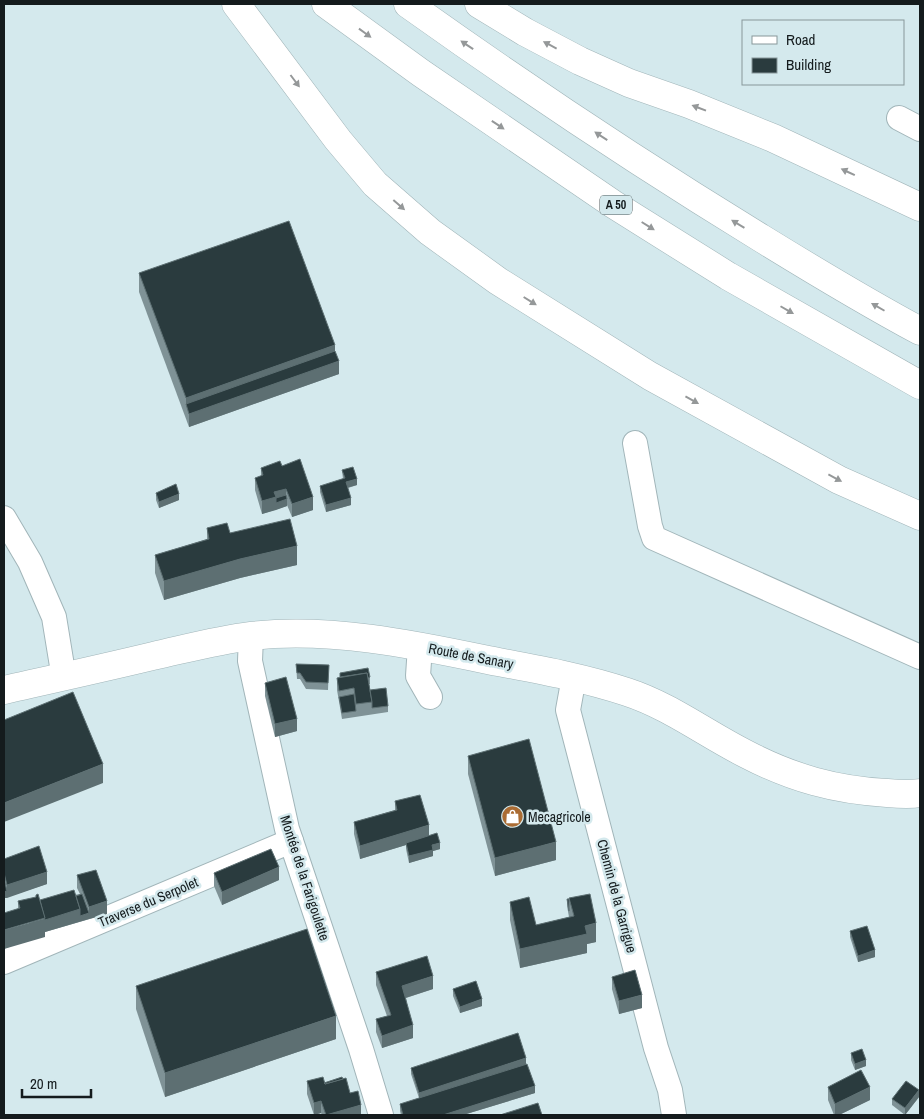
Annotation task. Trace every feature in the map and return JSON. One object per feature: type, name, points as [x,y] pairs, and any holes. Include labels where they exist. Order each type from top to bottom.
[{"type":"main road","points":[[236,4],[338,140],[375,184],[430,232],[498,281],[650,376],[839,480],[920,516]]},
{"type":"main road","name":"A 50","points":[[326,4],[421,73],[613,204],[728,276],[920,385]]},
{"type":"main road","points":[[408,4],[463,43],[692,196],[920,331]]},
{"type":"main road","points":[[479,4],[580,61],[629,84],[689,104],[773,138],[920,207]]},
{"type":"main road","name":"Route de Sanary","points":[[4,679],[247,625],[297,621],[415,632],[556,660],[626,677],[684,701],[757,742],[805,763],[859,777],[920,779]]},
{"type":"main road","name":"Route de Sanary","points":[[4,690],[251,636],[301,634],[354,637],[420,646],[574,677],[629,693],[669,710],[745,754],[782,772],[826,786],[865,792],[920,793]]},
{"type":"lane","points":[[899,118],[920,129]]},
{"type":"lane","points":[[635,443],[650,526],[654,538],[920,657]]},
{"type":"lane","points":[[4,518],[30,562],[54,617],[62,666]]},
{"type":"lane","name":"Montée de la Farigoulette","points":[[251,636],[250,661],[287,829],[361,1049],[381,1115]]},
{"type":"lane","points":[[420,646],[418,676],[430,697]]},
{"type":"lane","name":"Chemin de la Garrigue","points":[[574,677],[568,710],[654,1038],[670,1090],[674,1115]]},
{"type":"lane","name":"Traverse du Serpolet","points":[[4,962],[291,841]]},
{"type":"building","points":[[289,221],[335,345],[186,398],[139,273]]},
{"type":"building","points":[[335,351],[339,361],[189,414],[186,404]]},
{"type":"building","points":[[300,459],[313,497],[292,504],[286,489],[274,492],[276,497],[262,501],[255,478],[263,475],[261,468],[280,461],[282,466]]},
{"type":"building","points":[[353,467],[357,479],[346,482],[351,498],[326,505],[320,486],[345,478],[342,470]]},
{"type":"building","points":[[176,484],[179,494],[159,502],[156,493]]},
{"type":"building","points":[[286,495],[287,499],[276,503],[276,498]]},
{"type":"building","points":[[290,519],[297,546],[240,559],[164,581],[155,555],[209,539],[207,528],[227,523],[230,533]]},
{"type":"building","points":[[296,664],[329,665],[328,683],[306,682],[300,673],[297,673]]},
{"type":"building","points":[[368,668],[370,677],[368,678],[367,673],[340,677],[340,673]]},
{"type":"building","points":[[367,673],[372,702],[356,704],[354,688],[339,691],[337,678]]},
{"type":"building","points":[[286,677],[297,719],[275,724],[265,683]]},
{"type":"building","points":[[386,688],[388,706],[372,708],[370,690]]},
{"type":"building","points":[[73,692],[103,764],[4,803],[4,720]]},
{"type":"building","points":[[354,694],[356,711],[342,713],[339,697]]},
{"type":"building","name":"Mecagricole","points":[[529,739],[556,842],[495,858],[468,756]]},
{"type":"building","points":[[420,795],[429,825],[360,846],[354,822],[397,810],[395,801]]},
{"type":"building","points":[[437,833],[440,843],[432,845],[433,850],[409,856],[406,843]]},
{"type":"building","points":[[39,846],[47,872],[7,885],[4,873],[4,859]]},
{"type":"building","points":[[271,849],[279,867],[222,892],[214,873]]},
{"type":"building","points":[[96,870],[107,901],[89,907],[77,875]]},
{"type":"building","points":[[4,879],[7,891],[4,892]]},
{"type":"building","points":[[74,890],[80,909],[45,920],[40,900]]},
{"type":"building","points":[[38,894],[45,918],[4,930],[4,913],[20,908],[18,901],[36,897]]},
{"type":"building","points":[[82,894],[89,913],[80,916],[76,896]]},
{"type":"building","points":[[590,894],[596,923],[585,926],[587,934],[520,949],[510,902],[529,897],[536,925],[574,916],[569,898]]},
{"type":"building","points":[[867,926],[875,950],[858,956],[850,931]]},
{"type":"building","points":[[307,929],[336,1016],[165,1073],[136,986]]},
{"type":"building","points":[[427,956],[433,976],[402,986],[413,1025],[382,1036],[376,1019],[391,1015],[376,972]]},
{"type":"building","points":[[635,970],[642,995],[619,1001],[612,977]]},
{"type":"building","points":[[476,981],[482,999],[460,1007],[453,989]]},
{"type":"building","points":[[518,1033],[526,1058],[419,1093],[411,1068]]},
{"type":"building","points":[[862,1049],[866,1060],[855,1064],[851,1053]]},
{"type":"building","points":[[527,1064],[535,1086],[443,1115],[403,1115],[400,1104]]},
{"type":"building","points":[[861,1070],[870,1087],[835,1104],[828,1087]]},
{"type":"building","points":[[323,1077],[325,1084],[346,1078],[350,1093],[358,1091],[361,1105],[326,1115],[321,1101],[314,1103],[307,1081]]},
{"type":"building","points":[[342,1077],[343,1079],[324,1083]]},
{"type":"building","points":[[906,1081],[919,1090],[905,1108],[892,1099]]},
{"type":"building","points":[[538,1103],[542,1115],[500,1115]]},
{"type":"place","name":"Mecagricole","points":[[512,817]]}]
